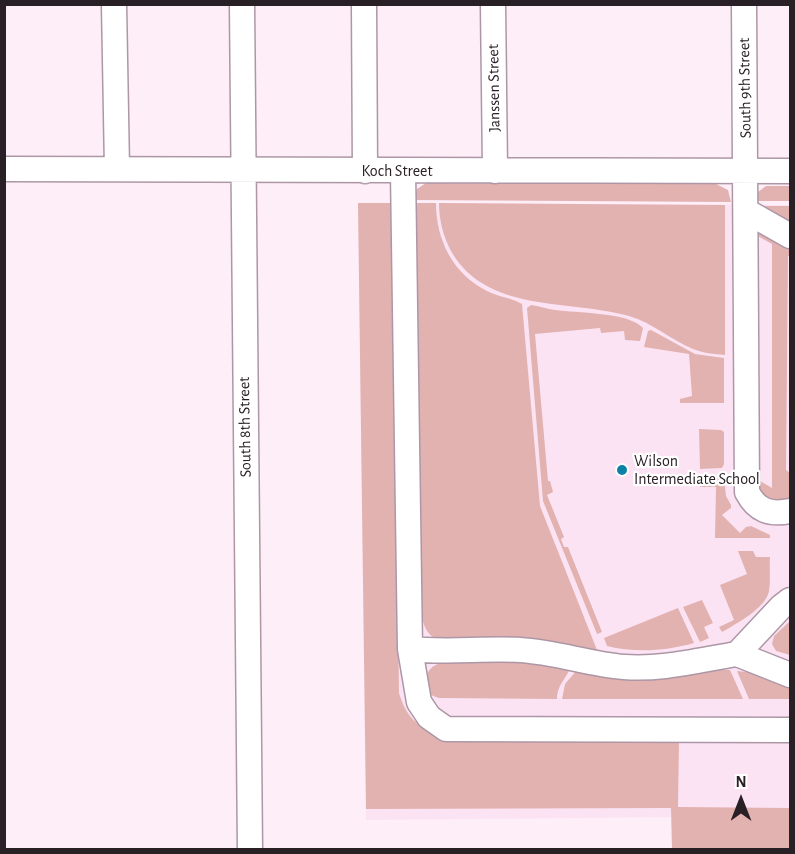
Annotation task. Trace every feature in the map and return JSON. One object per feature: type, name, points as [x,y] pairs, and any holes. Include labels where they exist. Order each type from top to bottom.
[{"type":"street","points":[[114,4],[117,169]]},
{"type":"street","name":"South 8th Street","points":[[242,4],[249,849]]},
{"type":"street","points":[[364,4],[365,171]]},
{"type":"street","name":"Janssen Street","points":[[493,4],[495,171]]},
{"type":"street","name":"South 9th Street","points":[[744,4],[747,492],[753,504],[763,511],[779,513],[790,511]]},
{"type":"street","name":"Koch Street","points":[[4,169],[790,171]]},
{"type":"street","points":[[403,171],[410,649],[419,702],[429,717],[446,729],[790,730]]},
{"type":"street","points":[[746,211],[790,236]]},
{"type":"street","points":[[737,654],[790,600]]},
{"type":"street","points":[[410,649],[547,652],[622,667],[651,668],[737,654],[790,675]]},
{"type":"shaded area","points":[[426,183],[716,184],[728,190],[731,202],[414,200],[417,189]]},
{"type":"shaded area","points":[[766,186],[790,186],[790,201],[756,201],[758,192]]},
{"type":"shaded area","points":[[358,203],[790,205],[790,816],[366,820]]},
{"type":"shaded area","points":[[358,203],[392,203],[399,693],[409,714],[418,724],[438,735],[677,740],[679,742],[678,807],[790,808],[790,849],[672,849],[671,808],[366,809]]},
{"type":"shaded area","points":[[414,203],[436,203],[443,243],[449,255],[465,275],[487,291],[522,304],[540,506],[597,650],[538,641],[439,640],[430,634],[424,625],[421,604]]},
{"type":"shaded area","points":[[439,203],[725,205],[725,355],[693,349],[629,316],[531,301],[507,295],[486,285],[467,271],[451,251],[442,228]]},
{"type":"shaded area","points":[[760,206],[790,206],[790,226]]},
{"type":"shaded area","points":[[755,225],[790,245],[790,256],[788,256],[786,470],[790,473],[790,501],[780,504],[760,495],[755,478],[772,488],[772,244],[756,235]]},
{"type":"shaded area","points":[[531,305],[555,310],[615,316],[636,323],[643,328],[640,341],[625,340],[624,331],[601,333],[600,328],[535,334],[548,481],[550,481],[553,492],[547,495],[564,537],[561,539],[564,547],[568,547],[602,632],[597,634],[543,501],[527,308]]},
{"type":"shaded area","points":[[651,330],[695,354],[724,358],[724,403],[680,403],[680,399],[692,396],[689,354],[644,347],[648,331]]},
{"type":"shaded area","points":[[699,429],[724,432],[722,468],[700,469]]},
{"type":"shaded area","points":[[701,476],[718,476],[724,479],[726,496],[731,508],[722,515],[740,533],[746,527],[751,526],[770,535],[770,538],[715,538],[716,487],[700,487]]},
{"type":"shaded area","points":[[738,551],[753,551],[756,557],[770,557],[769,591],[757,609],[722,632],[719,627],[734,620],[720,585],[747,574]]},
{"type":"shaded area","points":[[702,600],[713,623],[704,627],[709,638],[700,642],[683,607]]},
{"type":"shaded area","points":[[678,608],[694,643],[650,650],[628,650],[607,646],[604,638]]},
{"type":"shaded area","points":[[790,621],[790,655],[776,651],[772,644],[774,636]]},
{"type":"shaded area","points":[[534,660],[570,665],[559,688],[557,699],[439,698],[428,694],[427,674],[437,664],[443,662]]},
{"type":"shaded area","points":[[577,670],[730,670],[743,699],[562,699],[565,684]]},
{"type":"shaded area","points":[[737,671],[757,673],[790,684],[790,699],[749,699]]},
{"type":"place","name":"Wilson Intermediate School","points":[[622,470]]}]
